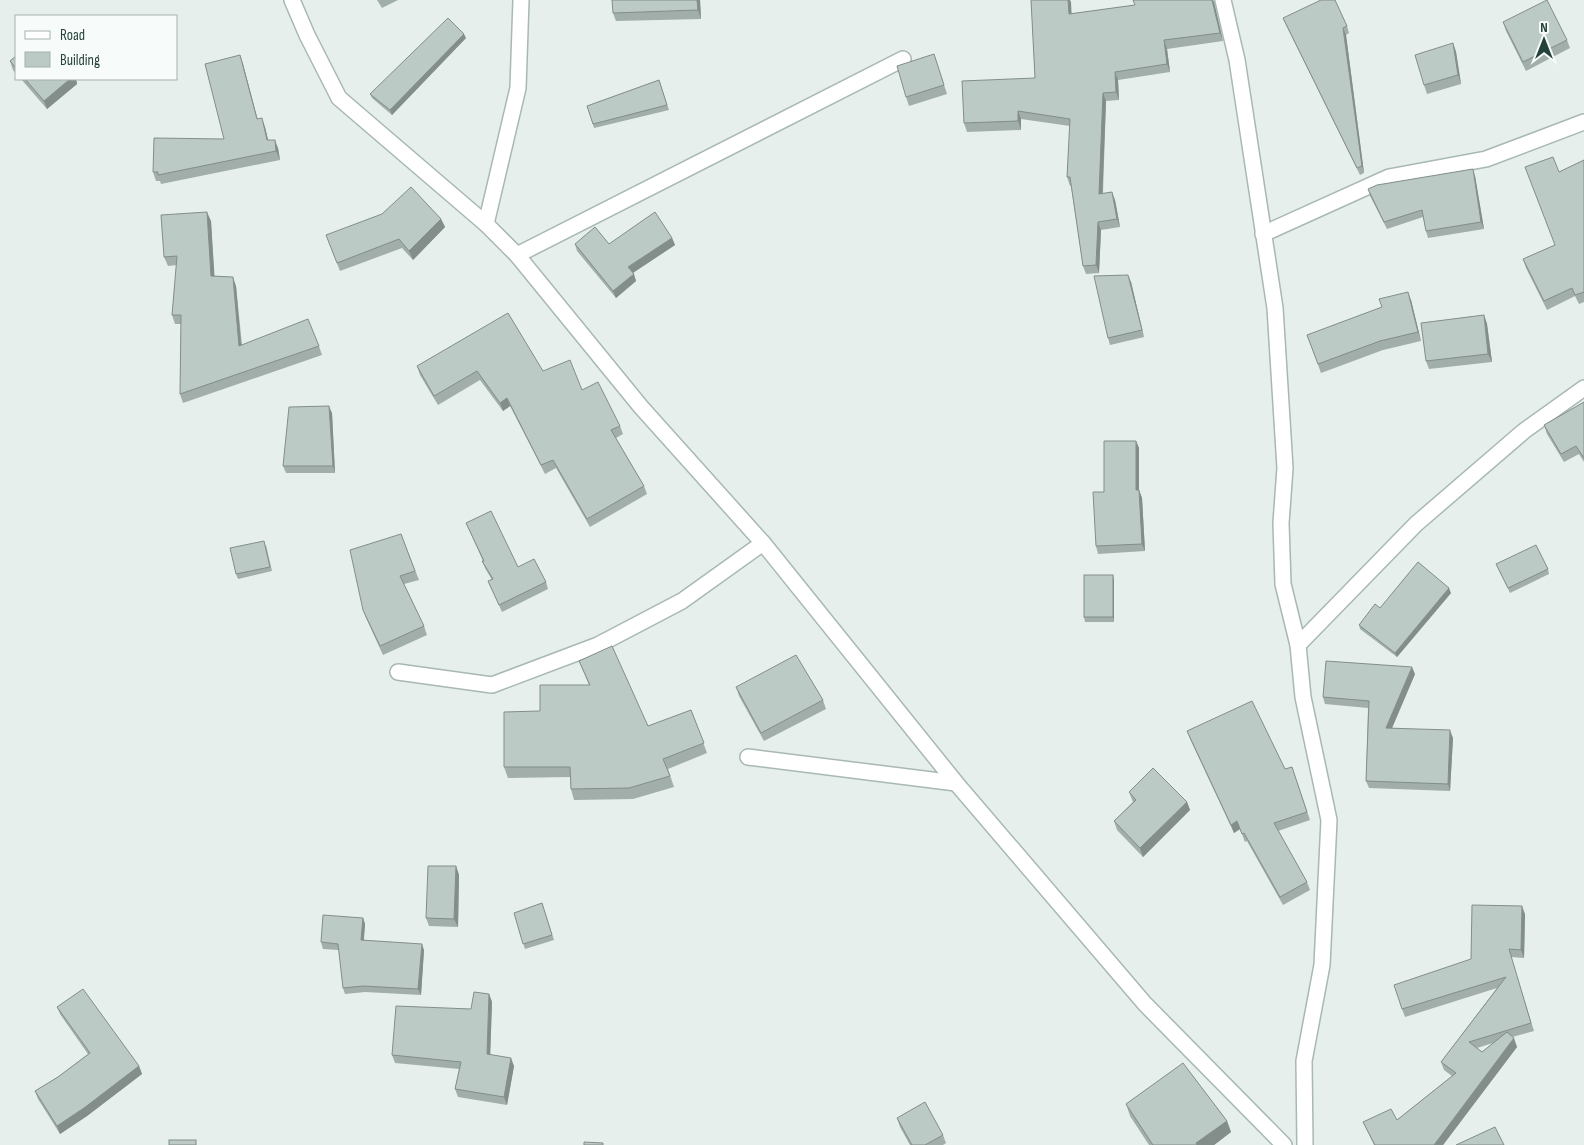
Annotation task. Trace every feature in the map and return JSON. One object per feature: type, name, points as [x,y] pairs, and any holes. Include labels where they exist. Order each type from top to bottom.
[{"type":"street","points":[[292,0],[307,35],[339,98],[486,224],[517,255],[641,407],[763,543],[956,783],[1145,1004],[1284,1145]]},
{"type":"street","points":[[486,224],[518,88],[521,0]]},
{"type":"street","points":[[1223,0],[1238,60],[1263,234],[1276,308],[1285,468],[1281,523],[1282,584],[1298,644],[1303,697],[1329,820],[1322,965],[1304,1061],[1305,1145]]},
{"type":"street","points":[[517,255],[903,59]]},
{"type":"street","points":[[1263,234],[1389,177],[1486,159],[1584,122]]},
{"type":"street","points":[[1298,644],[1416,524],[1524,431],[1584,388]]},
{"type":"street","points":[[398,672],[492,685],[598,644],[665,610],[682,601],[763,543]]},
{"type":"street","points":[[748,757],[956,783]]},
{"type":"building","points":[[612,0],[697,0],[698,10],[613,13]]},
{"type":"building","points":[[1031,0],[1068,0],[1069,14],[1135,5],[1133,0],[1212,0],[1220,33],[1164,40],[1167,64],[1115,72],[1116,92],[1103,93],[1099,194],[1112,192],[1117,219],[1098,222],[1096,265],[1083,266],[1070,177],[1067,177],[1070,119],[1018,111],[1018,121],[964,123],[962,81],[1035,78]]},
{"type":"building","points":[[1321,0],[1335,0],[1347,26],[1343,28],[1362,166],[1357,168],[1283,18]]},
{"type":"building","points":[[1547,0],[1567,40],[1523,62],[1503,22]]},
{"type":"building","points":[[448,18],[464,34],[390,110],[370,94]]},
{"type":"building","points":[[1453,43],[1458,75],[1424,85],[1415,55]]},
{"type":"building","points":[[934,54],[944,85],[906,97],[897,66]]},
{"type":"building","points":[[240,55],[257,119],[262,118],[267,140],[275,140],[276,151],[158,175],[158,172],[153,172],[154,138],[224,139],[205,64]]},
{"type":"building","points":[[15,57],[15,67],[10,61]]},
{"type":"building","points":[[26,80],[69,80],[44,101]]},
{"type":"building","points":[[659,80],[667,105],[593,124],[587,106]]},
{"type":"building","points":[[1553,157],[1559,172],[1584,160],[1584,292],[1575,295],[1572,288],[1544,301],[1523,259],[1555,245],[1525,167]]},
{"type":"building","points":[[1473,169],[1481,222],[1426,231],[1422,210],[1384,222],[1368,189],[1377,185]]},
{"type":"building","points":[[411,187],[441,219],[409,251],[399,239],[337,263],[326,235],[382,214]]},
{"type":"building","points":[[207,212],[211,276],[233,277],[239,346],[308,319],[319,346],[180,394],[181,315],[172,315],[177,256],[164,257],[161,215]]},
{"type":"building","points":[[655,212],[672,238],[628,267],[634,274],[613,291],[575,244],[595,227],[609,244]]},
{"type":"building","points":[[1128,275],[1142,330],[1108,338],[1094,276]]},
{"type":"building","points":[[1408,292],[1418,332],[1380,341],[1318,364],[1307,335],[1382,307],[1379,299]]},
{"type":"building","points":[[508,313],[543,371],[570,360],[582,390],[598,382],[620,426],[611,430],[644,486],[587,519],[553,460],[541,465],[507,398],[500,403],[477,371],[434,396],[417,366]]},
{"type":"building","points":[[1484,315],[1488,354],[1426,361],[1421,323]]},
{"type":"building","points":[[1584,402],[1584,458],[1576,446],[1561,454],[1544,425]]},
{"type":"building","points":[[329,406],[333,466],[283,466],[289,407]]},
{"type":"building","points":[[1104,441],[1136,441],[1136,490],[1139,490],[1142,544],[1096,546],[1093,492],[1104,492]]},
{"type":"building","points":[[491,511],[518,567],[534,559],[546,582],[499,605],[488,581],[493,579],[482,561],[484,561],[466,523]]},
{"type":"building","points":[[401,534],[415,571],[400,576],[424,626],[380,646],[363,610],[350,550]]},
{"type":"building","points":[[264,541],[270,567],[236,574],[230,548]]},
{"type":"building","points":[[1536,545],[1548,569],[1508,588],[1496,564]]},
{"type":"building","points":[[1418,562],[1449,588],[1395,653],[1359,625],[1375,604],[1380,608]]},
{"type":"building","points":[[1084,575],[1113,575],[1113,617],[1084,617]]},
{"type":"building","points":[[612,646],[648,726],[691,710],[704,743],[663,759],[670,776],[629,788],[571,789],[570,767],[504,767],[504,712],[540,711],[540,685],[590,685],[579,661]]},
{"type":"building","points":[[796,655],[823,700],[761,733],[736,687]]},
{"type":"building","points":[[1326,661],[1412,667],[1386,728],[1450,730],[1448,784],[1366,781],[1369,701],[1323,697]]},
{"type":"building","points":[[1252,701],[1285,769],[1292,767],[1307,812],[1274,823],[1307,882],[1280,897],[1244,833],[1242,834],[1237,821],[1231,825],[1187,731]]},
{"type":"building","points":[[1153,768],[1187,802],[1140,848],[1114,821],[1136,800],[1129,792]]},
{"type":"building","points":[[428,866],[456,866],[454,919],[426,918]]},
{"type":"building","points":[[542,903],[552,935],[523,944],[514,913]]},
{"type":"building","points":[[1472,905],[1522,906],[1521,950],[1509,949],[1531,1023],[1469,1042],[1482,1052],[1507,1032],[1514,1038],[1434,1145],[1375,1145],[1363,1122],[1391,1109],[1397,1120],[1456,1073],[1441,1062],[1506,977],[1402,1009],[1394,985],[1471,959]]},
{"type":"building","points":[[323,915],[363,918],[361,940],[422,944],[418,989],[363,986],[343,988],[338,944],[321,942]]},
{"type":"building","points":[[83,989],[139,1066],[57,1126],[35,1091],[58,1077],[90,1053],[57,1007]]},
{"type":"building","points":[[474,992],[489,994],[487,1054],[511,1058],[504,1097],[455,1089],[461,1062],[392,1055],[396,1006],[471,1009]]},
{"type":"building","points":[[1183,1063],[1227,1121],[1196,1143],[1197,1145],[1153,1145],[1126,1104]]},
{"type":"building","points":[[925,1102],[943,1135],[925,1145],[912,1145],[897,1118]]},
{"type":"building","points":[[1495,1127],[1504,1145],[1456,1145]]},
{"type":"building","points":[[169,1140],[196,1140],[196,1145],[169,1145]]},
{"type":"building","points":[[584,1142],[603,1143],[603,1145],[584,1145]]}]
